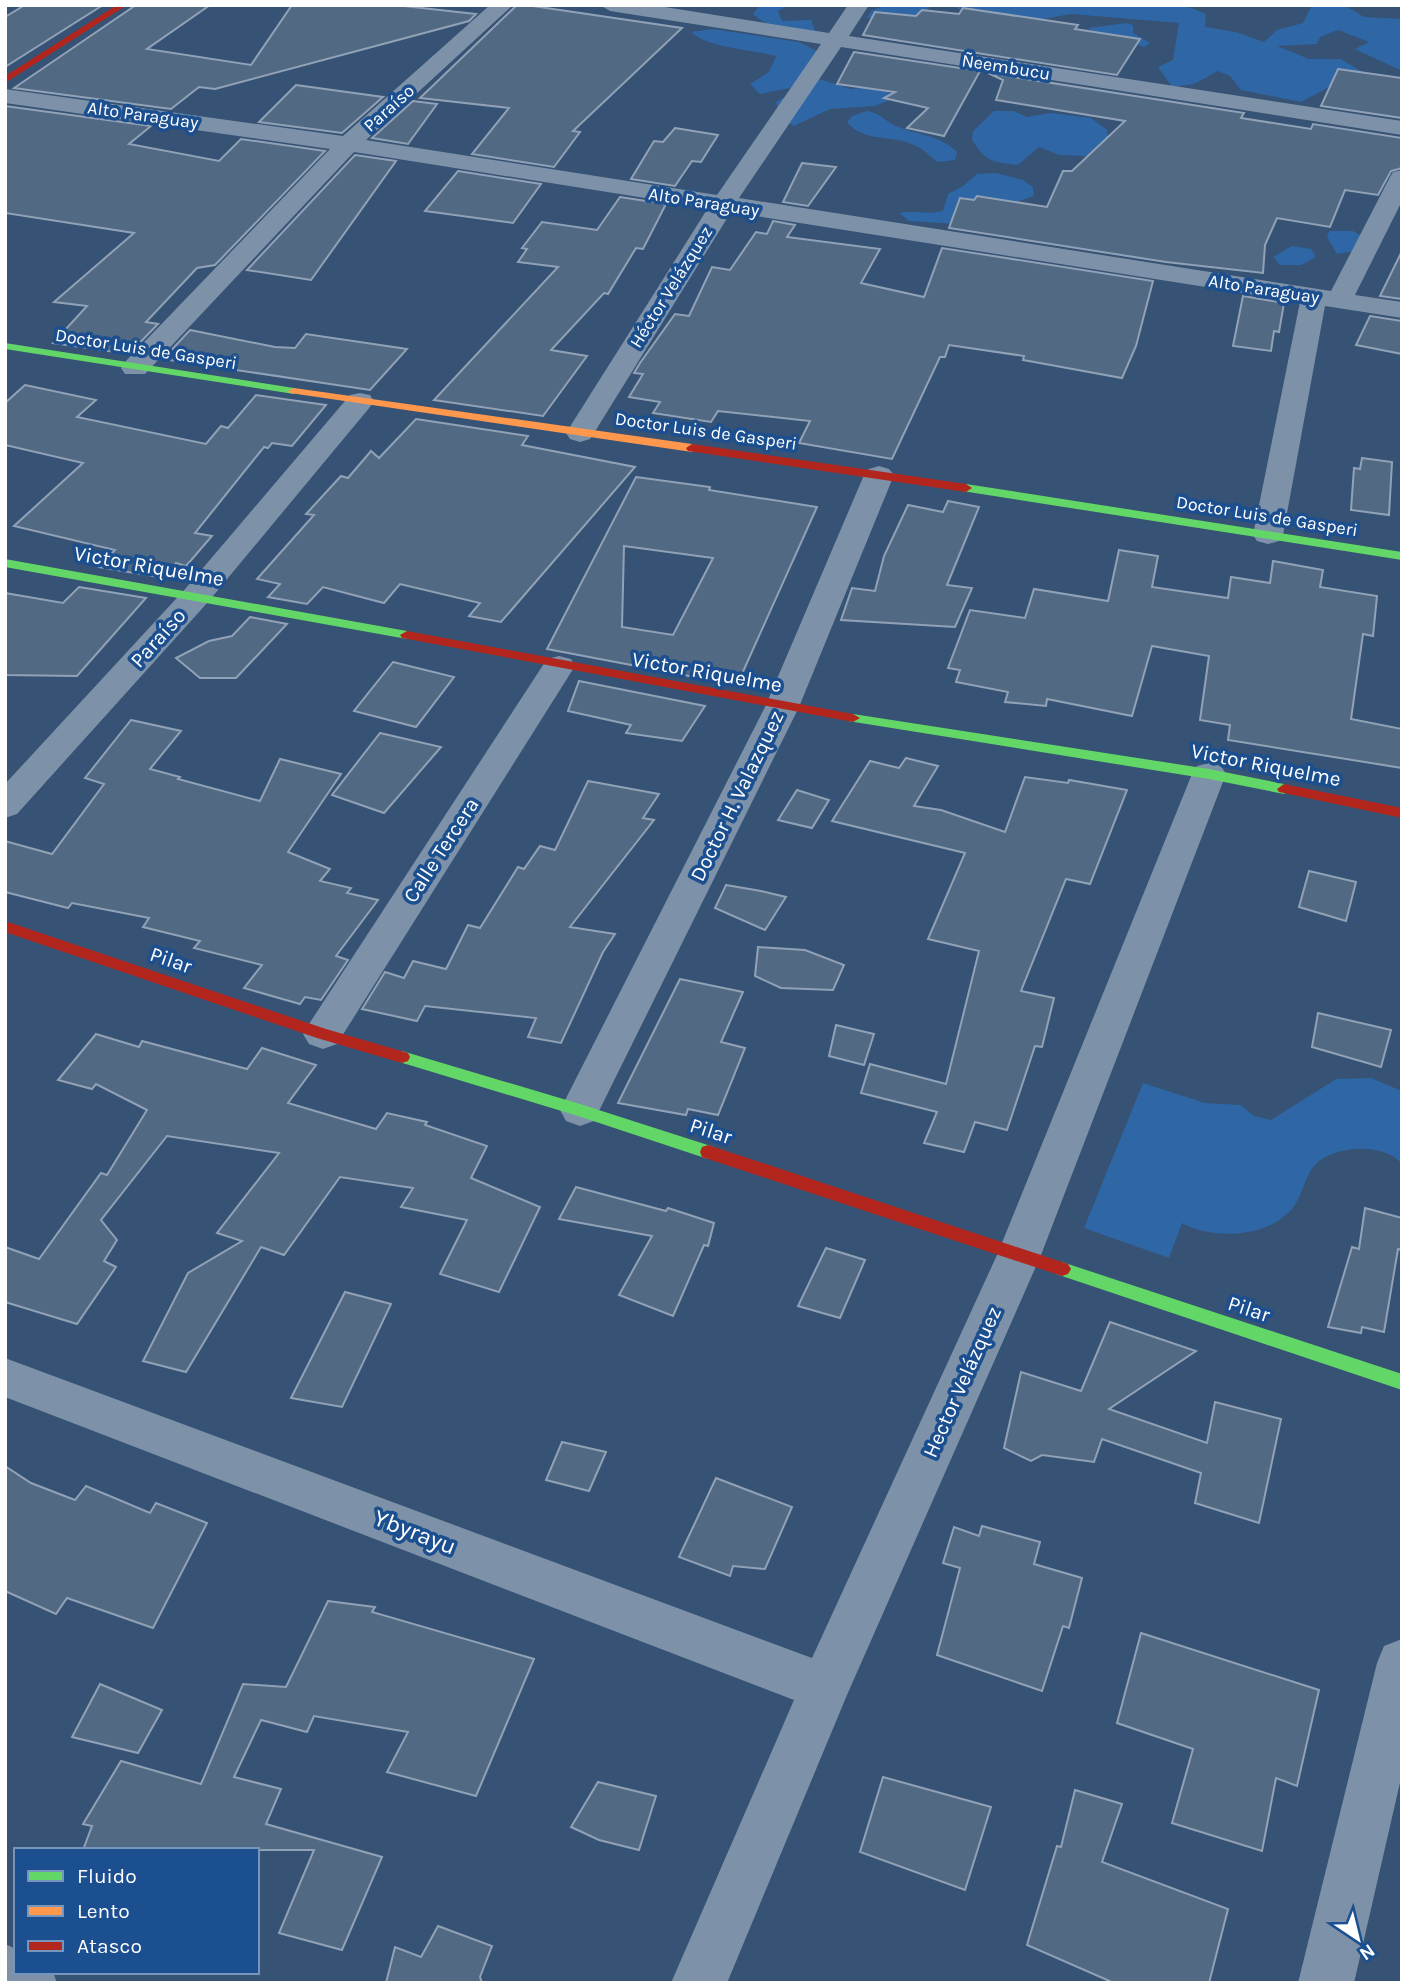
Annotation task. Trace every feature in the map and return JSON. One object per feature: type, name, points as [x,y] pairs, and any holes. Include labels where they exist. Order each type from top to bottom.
[{"type":"street","points":[[5,80],[123,5]]},
{"type":"street","name":"Paraíso","points":[[135,368],[348,144],[503,5]]},
{"type":"street","name":"Ñeembucu","points":[[610,5],[1402,128]]},
{"type":"street","name":"Héctor Velázquez","points":[[580,433],[722,205],[859,5]]},
{"type":"street","name":"Alto Paraguay","points":[[5,96],[348,144],[1402,310]]},
{"type":"street","points":[[1268,535],[1326,299],[1402,177]]},
{"type":"street","name":"Doctor Luis de Gasperi","points":[[5,346],[135,368],[879,475],[1402,556]]},
{"type":"street","name":"Paraíso","points":[[5,806],[197,595],[360,401]]},
{"type":"street","name":"Doctor H. Valazquez","points":[[580,1110],[782,707],[879,475]]},
{"type":"street","name":"Victor Riquelme","points":[[5,563],[197,595],[782,707],[1209,774],[1402,813]]},
{"type":"street","name":"Calle Tercera","points":[[323,1034],[559,666]]},
{"type":"street","name":"Hector Velázquez","points":[[699,1983],[824,1686],[1019,1255],[1209,774]]},
{"type":"street","name":"Pilar","points":[[5,926],[323,1034],[580,1110],[1402,1382]]},
{"type":"street","name":"Ybyrayu","points":[[5,1377],[824,1686]]},
{"type":"street","points":[[1326,1983],[1402,1663]]},
{"type":"street","points":[[5,1972],[29,1983]]},
{"type":"shaded area","points":[[760,5],[789,5],[778,11],[782,21],[811,20],[816,33],[783,29],[767,23],[753,14]]},
{"type":"shaded area","points":[[885,5],[930,7],[920,18],[867,18],[871,11]]},
{"type":"shaded area","points":[[953,5],[1184,5],[1206,14],[1205,27],[1236,32],[1264,42],[1277,30],[1303,23],[1312,5],[1344,5],[1364,17],[1401,19],[1402,71],[1355,49],[1369,42],[1338,30],[1320,37],[1317,44],[1277,46],[1309,59],[1341,59],[1364,73],[1340,81],[1301,102],[1241,90],[1230,76],[1218,71],[1194,84],[1172,87],[1158,67],[1173,60],[1179,23],[1071,14],[1043,19],[960,10]]},
{"type":"shaded area","points":[[1126,23],[1133,25],[1133,33],[1150,43],[1145,47],[1099,35],[1088,28]]},
{"type":"shaded area","points":[[713,29],[799,42],[825,55],[795,87],[760,94],[750,84],[769,72],[776,56],[709,42],[691,32]]},
{"type":"shaded area","points":[[816,78],[851,89],[868,87],[888,91],[892,99],[875,106],[830,109],[794,126],[781,119],[776,102]]},
{"type":"shaded area","points":[[867,111],[876,113],[896,126],[943,142],[957,152],[955,160],[937,162],[913,145],[860,133],[847,122],[852,116]]},
{"type":"shaded area","points":[[994,111],[1014,111],[1027,117],[1050,113],[1091,118],[1107,130],[1111,157],[1059,155],[1039,147],[1018,165],[990,160],[972,140],[973,131]]},
{"type":"shaded area","points":[[996,173],[1023,180],[1033,187],[1034,196],[1010,203],[999,202],[987,196],[974,199],[957,224],[909,221],[899,213],[943,211],[948,194],[977,174]]},
{"type":"shaded area","points":[[1329,231],[1353,231],[1367,239],[1360,250],[1337,254],[1327,237]]},
{"type":"shaded area","points":[[1292,246],[1311,249],[1316,257],[1301,265],[1280,265],[1273,257]]},
{"type":"shaded area","points":[[1371,1078],[1402,1091],[1402,1164],[1395,1157],[1375,1150],[1352,1149],[1331,1154],[1316,1163],[1296,1203],[1281,1219],[1254,1231],[1223,1234],[1182,1223],[1169,1258],[1084,1228],[1143,1083],[1205,1103],[1241,1105],[1254,1116],[1271,1120],[1336,1079]]},
{"type":"building","points":[[25,5],[103,5],[5,67],[5,17]]},
{"type":"building","points":[[136,5],[210,5],[147,49],[251,65],[292,5],[395,5],[476,14],[469,21],[215,89],[199,87],[171,109],[14,88]]},
{"type":"building","points":[[517,5],[682,28],[573,131],[580,132],[554,167],[472,154],[509,108],[420,98]]},
{"type":"building","points":[[963,8],[1078,25],[1075,29],[1140,39],[1117,75],[863,35],[875,12],[916,16],[922,10],[959,14]]},
{"type":"building","points":[[854,52],[980,71],[944,136],[907,128],[928,108],[884,98],[895,92],[837,84]]},
{"type":"building","points":[[1338,69],[1402,78],[1402,118],[1321,106]]},
{"type":"building","points":[[988,73],[1244,113],[1241,118],[1311,129],[1313,124],[1402,138],[1402,168],[1391,171],[1378,195],[1345,190],[1330,227],[1277,218],[1265,245],[1263,273],[1166,262],[949,228],[960,198],[974,200],[977,196],[1047,207],[1063,171],[1072,171],[1125,121],[996,100],[1003,80]]},
{"type":"building","points":[[296,85],[383,97],[342,133],[259,122]]},
{"type":"building","points":[[413,101],[437,104],[408,144],[372,138]]},
{"type":"building","points":[[5,106],[151,126],[129,144],[219,161],[241,139],[325,151],[215,265],[197,268],[146,322],[158,324],[129,354],[53,343],[87,306],[54,302],[134,233],[5,213]]},
{"type":"building","points":[[675,128],[718,135],[701,162],[692,161],[675,186],[631,179],[654,141],[663,142]]},
{"type":"building","points":[[355,155],[396,161],[311,280],[247,270]]},
{"type":"building","points":[[802,163],[836,167],[808,206],[783,202]]},
{"type":"building","points":[[458,171],[541,184],[513,223],[425,211]]},
{"type":"building","points":[[620,197],[666,204],[643,249],[636,248],[608,294],[604,293],[551,350],[587,356],[543,416],[434,400],[558,267],[518,262],[527,249],[522,248],[542,222],[597,230]]},
{"type":"building","points":[[773,221],[795,225],[787,237],[880,249],[861,283],[924,297],[942,248],[1153,281],[1136,346],[1122,378],[1023,360],[1024,356],[949,345],[945,357],[940,357],[892,459],[799,443],[810,421],[718,411],[711,422],[653,413],[660,402],[629,397],[643,374],[634,373],[640,363],[675,314],[689,316],[712,267],[730,270],[756,232],[767,234]]},
{"type":"building","points":[[1402,251],[1402,299],[1380,296]]},
{"type":"building","points":[[1243,296],[1284,303],[1279,332],[1274,331],[1271,351],[1233,346]]},
{"type":"building","points":[[1370,316],[1402,321],[1402,354],[1356,345]]},
{"type":"building","points":[[190,330],[275,347],[295,348],[306,334],[407,349],[370,390],[163,359]]},
{"type":"building","points":[[25,385],[96,400],[77,417],[206,444],[221,426],[228,428],[256,395],[326,405],[292,446],[272,443],[268,448],[264,447],[195,533],[212,536],[186,566],[176,563],[164,578],[99,567],[115,550],[14,526],[83,463],[5,445],[5,403]]},
{"type":"building","points":[[416,419],[528,436],[522,445],[635,467],[501,622],[469,616],[480,603],[400,584],[384,603],[323,587],[307,604],[268,597],[280,584],[257,579],[314,515],[306,514],[341,476],[348,478],[371,451],[379,458]]},
{"type":"building","points":[[1362,458],[1392,462],[1389,515],[1351,510],[1354,468],[1360,469]]},
{"type":"building","points":[[636,477],[710,487],[709,490],[817,507],[737,685],[547,649]],"holes":[[[624,546],[713,558],[673,635],[622,627]]]},
{"type":"building","points":[[948,501],[979,507],[947,585],[972,588],[955,627],[841,620],[852,588],[875,591],[884,556],[908,505],[943,512]]},
{"type":"building","points":[[1119,550],[1158,556],[1152,587],[1228,598],[1231,577],[1270,583],[1273,561],[1323,570],[1320,587],[1377,596],[1373,636],[1363,634],[1351,719],[1402,729],[1402,768],[1228,740],[1230,725],[1200,720],[1209,656],[1152,646],[1132,716],[1047,699],[1046,706],[1005,702],[1008,692],[956,682],[960,670],[948,668],[970,610],[1025,618],[1034,589],[1108,601]]},
{"type":"building","points":[[79,587],[146,598],[77,676],[5,675],[5,593],[63,603]]},
{"type":"building","points":[[250,617],[287,624],[236,678],[200,678],[176,658],[209,641],[232,636]]},
{"type":"building","points":[[393,662],[454,677],[416,727],[354,711]]},
{"type":"building","points":[[579,681],[705,706],[682,741],[626,733],[631,725],[568,711]]},
{"type":"building","points":[[131,720],[181,731],[150,769],[260,801],[280,759],[341,774],[288,852],[330,869],[320,881],[351,888],[347,893],[378,900],[336,956],[348,960],[321,1000],[305,997],[300,1004],[244,988],[262,965],[194,948],[200,941],[143,927],[149,918],[72,903],[68,908],[5,892],[5,841],[52,854],[104,784],[85,778]]},
{"type":"building","points":[[380,733],[441,747],[384,813],[332,795]]},
{"type":"building","points":[[906,758],[938,766],[914,806],[941,810],[1005,832],[1025,777],[1068,783],[1069,780],[1127,790],[1090,884],[1066,879],[1021,991],[1054,998],[1042,1047],[1035,1046],[1007,1130],[975,1122],[964,1152],[924,1143],[937,1112],[861,1093],[870,1064],[946,1084],[979,951],[928,939],[965,853],[832,821],[870,761],[899,768]]},
{"type":"building","points":[[588,781],[659,794],[643,818],[654,820],[570,927],[615,934],[603,952],[561,1043],[528,1037],[536,1018],[425,1006],[417,1021],[362,1009],[385,972],[404,978],[413,961],[446,969],[468,925],[480,928],[518,867],[524,869],[540,846],[555,850]]},
{"type":"building","points":[[797,790],[829,800],[812,828],[778,820]]},
{"type":"building","points":[[1309,871],[1356,882],[1346,921],[1299,907]]},
{"type":"building","points":[[726,885],[786,897],[765,930],[715,908]]},
{"type":"building","points":[[758,947],[805,950],[844,965],[833,990],[781,988],[755,976]]},
{"type":"building","points":[[680,979],[743,992],[721,1042],[745,1048],[718,1115],[688,1109],[686,1115],[618,1103]]},
{"type":"building","points":[[1318,1013],[1391,1030],[1381,1067],[1312,1047]]},
{"type":"building","points":[[836,1025],[874,1034],[864,1065],[829,1056]]},
{"type":"building","points":[[96,1034],[139,1047],[142,1041],[247,1069],[262,1048],[316,1065],[288,1103],[376,1129],[387,1113],[427,1122],[425,1125],[487,1146],[471,1178],[540,1207],[499,1292],[440,1274],[467,1220],[401,1207],[413,1188],[340,1177],[284,1255],[261,1247],[186,1372],[143,1361],[188,1273],[242,1241],[217,1233],[279,1153],[167,1136],[101,1220],[117,1240],[104,1261],[116,1267],[77,1324],[5,1302],[5,1247],[39,1259],[101,1173],[107,1175],[147,1110],[96,1084],[92,1089],[58,1080]]},
{"type":"building","points":[[576,1187],[666,1211],[668,1208],[714,1223],[708,1246],[704,1245],[673,1316],[619,1295],[652,1236],[559,1219]]},
{"type":"building","points":[[1365,1208],[1402,1218],[1402,1250],[1398,1249],[1384,1332],[1362,1327],[1361,1333],[1328,1327],[1352,1247],[1359,1249]]},
{"type":"building","points":[[826,1248],[865,1260],[840,1318],[798,1306]]},
{"type":"building","points":[[345,1292],[391,1304],[342,1407],[291,1398]]},
{"type":"building","points":[[1110,1322],[1196,1351],[1109,1409],[1207,1443],[1215,1402],[1281,1419],[1259,1523],[1195,1503],[1201,1473],[1102,1439],[1094,1462],[1042,1455],[1031,1461],[1004,1448],[1021,1372],[1081,1391]]},
{"type":"building","points":[[562,1442],[606,1452],[589,1491],[546,1480]]},
{"type":"building","points":[[5,1466],[31,1483],[75,1500],[86,1486],[150,1513],[156,1503],[207,1523],[153,1628],[67,1598],[56,1614],[5,1591]]},
{"type":"building","points":[[716,1478],[792,1507],[765,1569],[733,1566],[730,1576],[679,1557]]},
{"type":"building","points":[[982,1526],[1040,1542],[1034,1564],[1082,1578],[1069,1628],[1063,1626],[1042,1691],[937,1655],[960,1568],[943,1563],[954,1527],[979,1536]]},
{"type":"building","points":[[328,1601],[375,1607],[372,1612],[534,1659],[476,1796],[387,1772],[408,1732],[314,1716],[307,1732],[261,1720],[234,1777],[281,1789],[266,1824],[382,1857],[342,1950],[279,1933],[314,1850],[84,1848],[92,1826],[83,1824],[121,1761],[201,1784],[243,1684],[286,1687]]},
{"type":"building","points":[[1141,1633],[1319,1690],[1297,1786],[1276,1778],[1262,1851],[1172,1823],[1193,1749],[1117,1723]]},
{"type":"building","points":[[100,1684],[162,1710],[138,1753],[72,1737]]},
{"type":"building","points":[[883,1777],[991,1807],[965,1890],[860,1852]]},
{"type":"building","points":[[598,1782],[656,1796],[639,1850],[599,1840],[571,1827]]},
{"type":"building","points":[[1075,1790],[1122,1804],[1102,1862],[1228,1909],[1209,1983],[1114,1983],[1027,1945],[1057,1846],[1061,1847]]},
{"type":"building","points":[[438,1926],[492,1946],[480,1977],[482,1983],[386,1983],[395,1947],[421,1957]]},
{"type":"traffic: fast","points":[[5,346],[294,391]]},
{"type":"traffic: fast","points":[[966,488],[1402,556]]},
{"type":"traffic: fast","points":[[5,563],[407,635]]},
{"type":"traffic: fast","points":[[853,718],[1209,774],[1284,789]]},
{"type":"traffic: fast","points":[[402,1057],[580,1110],[708,1152]]},
{"type":"traffic: fast","points":[[1062,1269],[1402,1382]]},
{"type":"traffic: slow","points":[[294,391],[692,448]]},
{"type":"traffic: jam","points":[[5,80],[123,5]]},
{"type":"traffic: jam","points":[[692,448],[966,488]]},
{"type":"traffic: jam","points":[[407,635],[853,718]]},
{"type":"traffic: jam","points":[[1284,789],[1402,813]]},
{"type":"traffic: jam","points":[[5,926],[323,1034],[402,1057]]},
{"type":"traffic: jam","points":[[708,1152],[1062,1269]]}]
